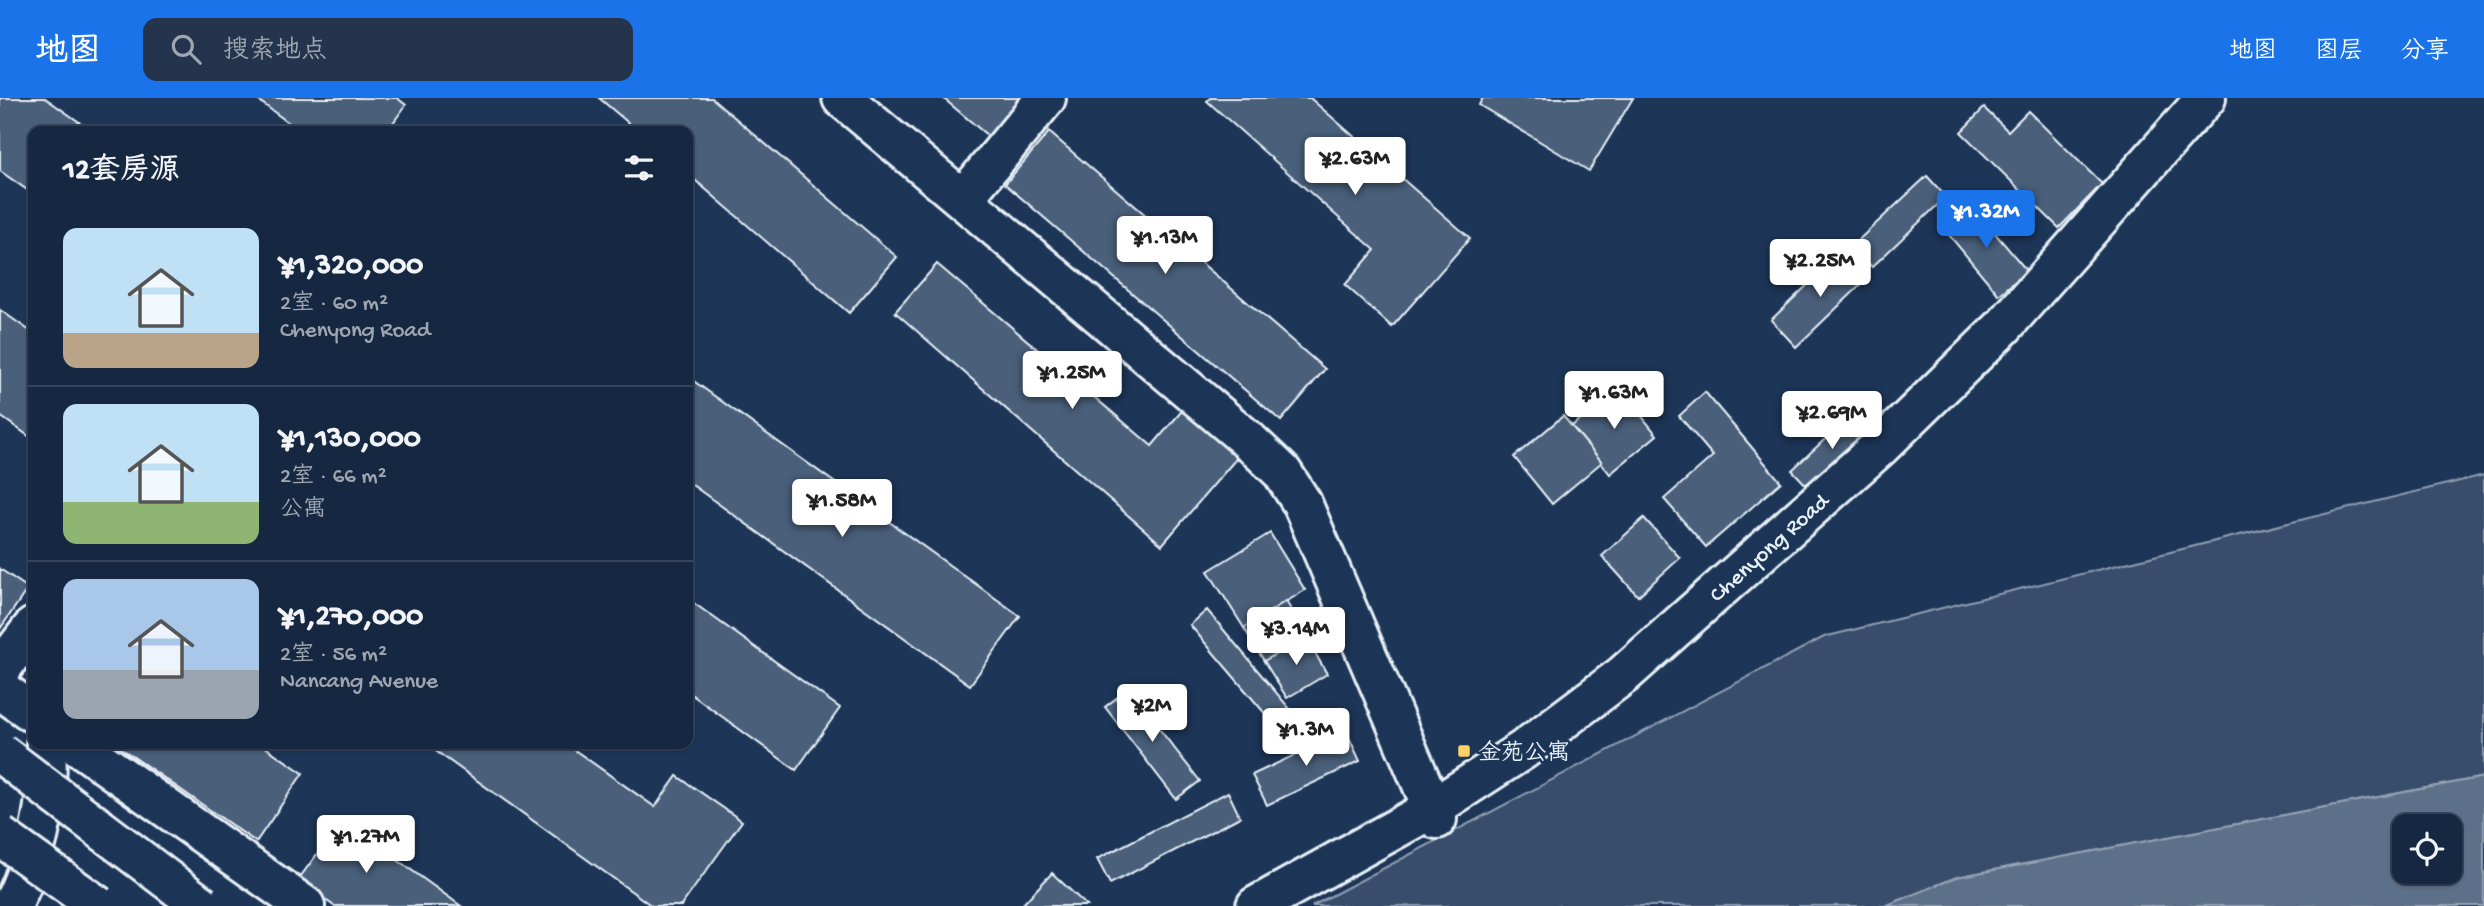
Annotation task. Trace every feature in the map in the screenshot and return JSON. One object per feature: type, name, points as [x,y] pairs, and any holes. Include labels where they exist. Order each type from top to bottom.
[{"type":"main road","points":[[842,98],[1247,439],[1282,472],[1303,503],[1435,814]]},
{"type":"main road","points":[[963,199],[1046,98]]},
{"type":"main road","name":"Chenyong Road","points":[[1256,906],[1435,814],[1623,675],[1881,446],[2004,327],[2206,98]]},
{"type":"main road","name":"Chenyong Road","points":[[1277,906],[1526,762],[1628,686],[1840,503],[2011,340],[2224,98]]},
{"type":"main road","points":[[0,670],[28,634]]},
{"type":"main road","points":[[0,689],[28,709]]},
{"type":"main road","points":[[11,906],[36,851],[44,818],[48,766],[46,749]]},
{"type":"main road","points":[[83,749],[305,906]]},
{"type":"main road","points":[[0,753],[202,906]]},
{"type":"main road","points":[[0,835],[98,906]]},
{"type":"shaded area","points":[[2484,475],[2484,777],[1957,877],[1885,906],[1312,906],[1824,637]]},
{"type":"shaded area","points":[[2484,777],[2484,906],[1885,906],[1957,877]]},
{"type":"building","points":[[0,98],[45,98],[85,126],[28,126],[28,191],[0,171]]},
{"type":"building","points":[[255,98],[397,98],[406,105],[391,126],[293,126]]},
{"type":"building","points":[[599,98],[712,98],[897,257],[849,313],[693,178],[693,126],[632,126]]},
{"type":"building","points":[[943,98],[1020,98],[988,136]]},
{"type":"building","points":[[1210,98],[1310,98],[1470,238],[1392,327],[1345,285],[1375,250],[1207,101]]},
{"type":"building","points":[[1483,98],[1633,98],[1589,171],[1479,105]]},
{"type":"building","points":[[1984,108],[2008,131],[2028,111],[2102,184],[2059,228],[1961,132]]},
{"type":"building","points":[[1049,132],[1325,369],[1281,421],[1005,184]]},
{"type":"building","points":[[1927,176],[1946,197],[1872,267],[1852,246]]},
{"type":"building","points":[[1972,206],[2027,271],[1999,295],[1944,229]]},
{"type":"building","points":[[1843,251],[1869,277],[1796,347],[1771,320]]},
{"type":"building","points":[[937,264],[1152,446],[1186,406],[1241,453],[1162,545],[895,312]]},
{"type":"building","points":[[0,310],[28,330],[28,436],[0,416]]},
{"type":"building","points":[[693,381],[1020,616],[970,685],[693,486]]},
{"type":"building","points":[[1619,388],[1657,435],[1610,474],[1572,426]]},
{"type":"building","points":[[1705,392],[1781,482],[1706,547],[1664,499],[1713,456],[1679,416]]},
{"type":"building","points":[[1854,412],[1872,432],[1811,490],[1792,470]]},
{"type":"building","points":[[1563,416],[1602,462],[1552,504],[1514,457]]},
{"type":"building","points":[[1644,518],[1680,558],[1638,596],[1602,556]]},
{"type":"building","points":[[1270,533],[1305,590],[1244,628],[1208,571]]},
{"type":"building","points":[[0,569],[28,588],[0,629]]},
{"type":"building","points":[[1286,601],[1306,637],[1264,661],[1244,628]]},
{"type":"building","points":[[693,603],[840,708],[796,770],[693,696]]},
{"type":"building","points":[[1207,610],[1290,709],[1273,723],[1190,625]]},
{"type":"building","points":[[1306,637],[1327,674],[1287,698],[1264,661]]},
{"type":"building","points":[[1128,689],[1200,781],[1176,799],[1105,707]]},
{"type":"building","points":[[1346,731],[1360,761],[1267,805],[1252,775]]},
{"type":"building","points":[[122,749],[268,749],[303,773],[256,842]]},
{"type":"building","points":[[433,749],[573,749],[655,807],[677,776],[742,821],[681,906],[652,906]]},
{"type":"building","points":[[1228,792],[1240,817],[1110,884],[1097,859]]},
{"type":"building","points":[[342,820],[461,906],[334,906],[298,880]]},
{"type":"building","points":[[1052,873],[1087,906],[1021,906]]},
{"type":"place","name":"金苑公寓","points":[[1464,751]]}]
